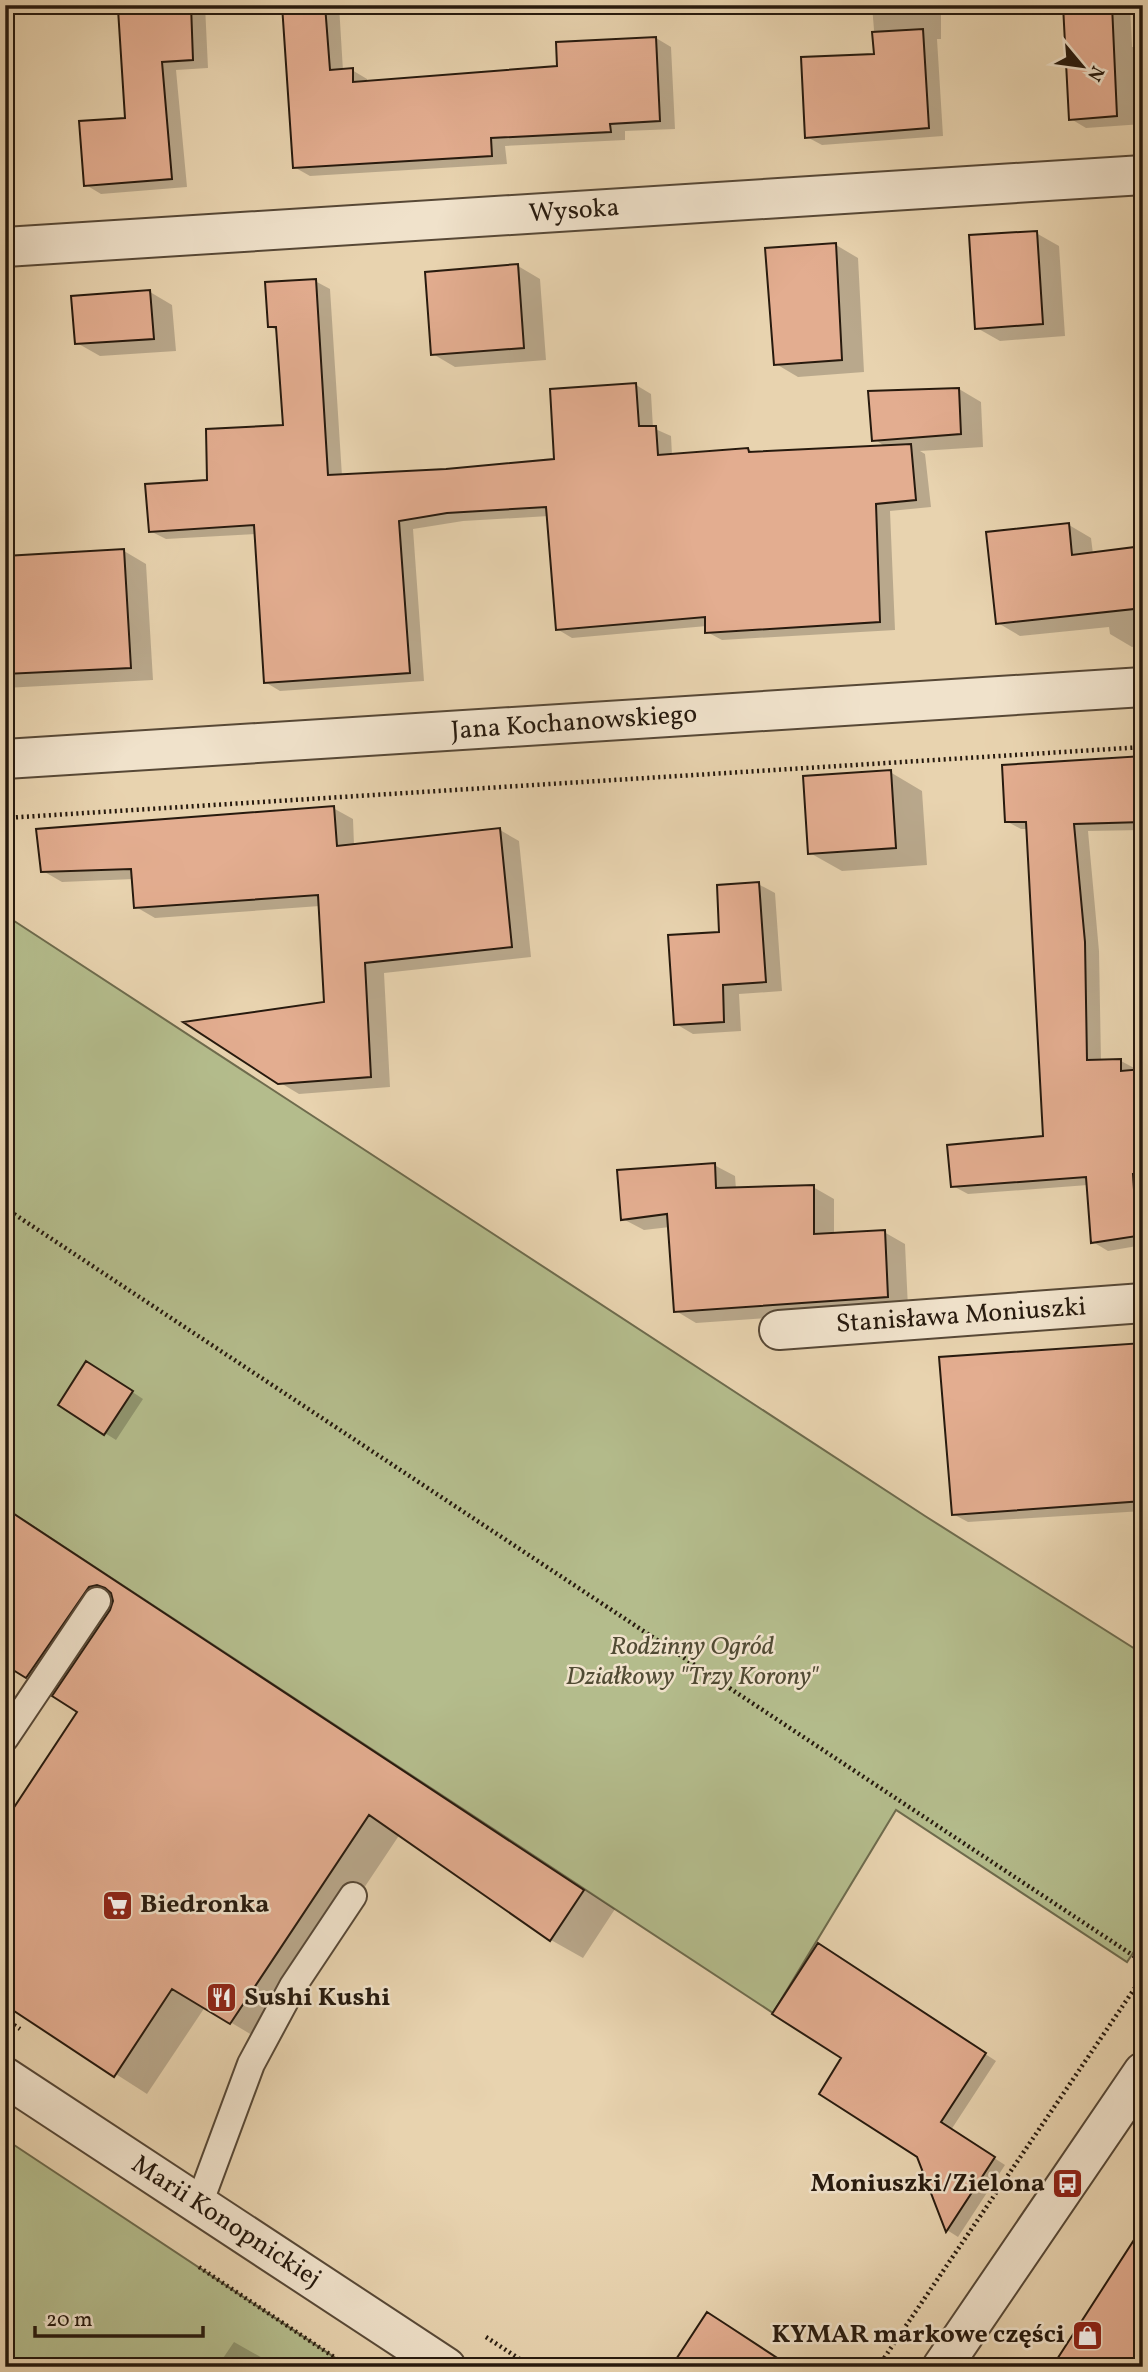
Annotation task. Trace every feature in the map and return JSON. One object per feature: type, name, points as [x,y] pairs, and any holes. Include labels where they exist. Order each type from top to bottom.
[{"type":"street","name":"Wysoka","points":[[5,247],[1143,175]]},
{"type":"street","name":"Jana Kochanowskiego","points":[[5,759],[1143,687]]},
{"type":"street","name":"Stanisława Moniuszki","points":[[779,1330],[1143,1303]]},
{"type":"street","points":[[942,2367],[1143,2072]]},
{"type":"street","name":"Marii Konopnickiej","points":[[5,2077],[446,2367]]},
{"type":"lane","points":[[5,1738],[97,1601]]},
{"type":"lane","points":[[199,2204],[251,2064],[293,1986],[353,1896]]},
{"type":"path","points":[[5,818],[1143,747]]},
{"type":"path","points":[[5,1208],[1143,1962]]},
{"type":"path","points":[[878,2367],[1143,1976]]},
{"type":"green space","name":"Rodzinny Ogród Działkowy \"Trzy Korony\"","points":[[5,915],[925,1516],[1143,1654],[1143,1938],[1127,1962],[896,1810],[773,2013],[5,1508]]},
{"type":"green space","points":[[5,2139],[349,2367],[5,2367]]},
{"type":"building","points":[[144,5],[191,5],[193,60],[162,62],[172,179],[84,186],[79,121],[125,118],[118,9]]},
{"type":"building","points":[[282,5],[325,5],[330,70],[353,68],[353,82],[557,66],[556,42],[656,37],[660,121],[610,124],[611,132],[491,138],[492,156],[293,168]]},
{"type":"building","points":[[1063,5],[1112,5],[1117,116],[1069,120]]},
{"type":"building","points":[[923,29],[929,128],[805,138],[801,57],[874,54],[872,32]]},
{"type":"building","points":[[1037,231],[1043,324],[975,329],[969,235]]},
{"type":"building","points":[[836,243],[842,360],[774,365],[765,248]]},
{"type":"building","points":[[518,264],[524,348],[431,355],[425,272]]},
{"type":"building","points":[[316,279],[328,475],[446,469],[554,459],[550,389],[636,383],[639,426],[656,426],[658,455],[748,448],[749,452],[911,444],[916,500],[876,504],[880,622],[705,633],[705,617],[556,630],[546,507],[447,513],[399,521],[410,673],[264,683],[254,525],[149,532],[145,484],[207,480],[206,429],[283,425],[276,327],[268,327],[265,282]]},
{"type":"building","points":[[150,290],[154,339],[75,344],[71,296]]},
{"type":"building","points":[[959,388],[961,434],[872,441],[868,391]]},
{"type":"building","points":[[1069,523],[1072,555],[1143,546],[1143,608],[996,624],[986,532]]},
{"type":"building","points":[[124,549],[131,668],[5,674],[5,556]]},
{"type":"building","points":[[1143,756],[1143,822],[1074,824],[1085,942],[1087,1060],[1121,1059],[1121,1071],[1143,1069],[1143,1174],[1133,1174],[1137,1236],[1091,1243],[1086,1177],[951,1187],[947,1145],[1043,1136],[1026,822],[1005,822],[1002,765]]},
{"type":"building","points":[[891,770],[896,848],[808,854],[803,776]]},
{"type":"building","points":[[334,806],[337,846],[500,828],[512,947],[365,963],[371,1077],[278,1084],[183,1022],[324,1002],[318,895],[134,908],[131,869],[41,872],[36,829]]},
{"type":"building","points":[[759,882],[766,982],[723,985],[724,1022],[674,1025],[668,935],[719,932],[717,885]]},
{"type":"building","points":[[715,1163],[716,1188],[814,1185],[814,1234],[885,1230],[888,1297],[674,1312],[667,1214],[621,1220],[617,1170]]},
{"type":"building","points":[[1143,1343],[1143,1501],[952,1515],[939,1357]]},
{"type":"building","points":[[86,1361],[133,1391],[104,1435],[58,1405]]},
{"type":"building","name":"Biedronka","points":[[5,1508],[584,1890],[550,1941],[369,1815],[230,2024],[172,1989],[114,2077],[5,2005],[5,1821],[77,1712],[52,1696],[110,1610],[113,1601],[111,1593],[105,1588],[97,1585],[89,1587],[26,1678],[5,1665]]},
{"type":"building","points":[[818,1943],[986,2053],[941,2122],[995,2157],[946,2232],[917,2157],[819,2094],[841,2058],[772,2014]]},
{"type":"building","points":[[1143,2226],[1143,2367],[1052,2367]]},
{"type":"building","points":[[707,2312],[727,2325],[791,2367],[671,2367]]},
{"type":"place","name":"Biedronka","points":[[117,1905]]},
{"type":"place","name":"Sushi Kushi","points":[[221,1998]]},
{"type":"place","name":"Moniuszki/Zielona","points":[[1068,2184]]},
{"type":"place","name":"KYMAR markowe części","points":[[1088,2335]]}]
